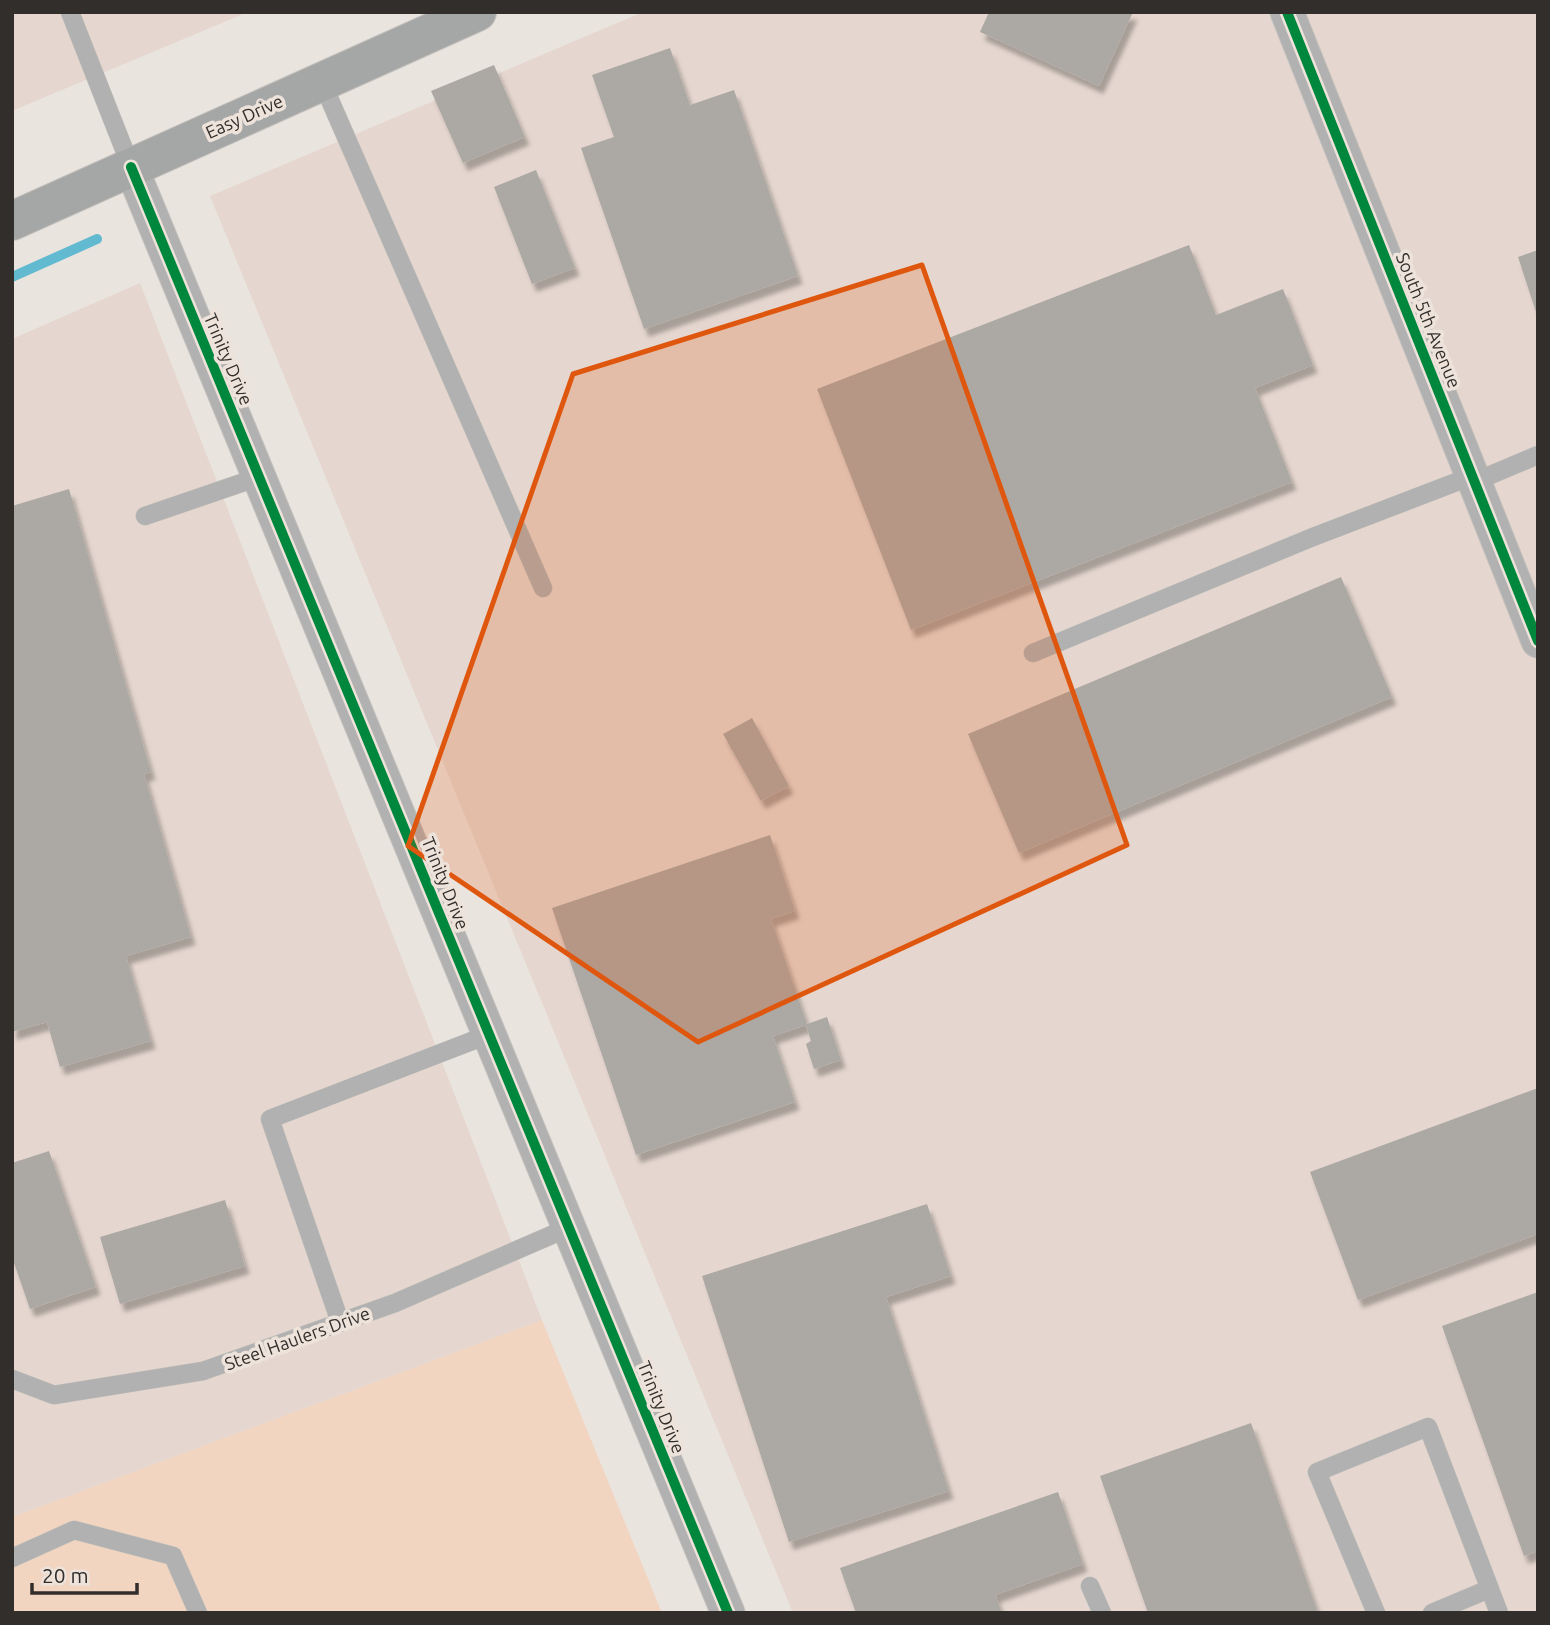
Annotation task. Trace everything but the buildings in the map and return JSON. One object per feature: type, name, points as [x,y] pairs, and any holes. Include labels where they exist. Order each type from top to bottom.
[{"type":"street","name":"Easy Drive","points":[[12,220],[477,12]]},
{"type":"street","name":"South 5th Avenue","points":[[1287,12],[1538,640]]},
{"type":"street","name":"Trinity Drive","points":[[131,167],[728,1613]]},
{"type":"lane","points":[[70,12],[131,167]]},
{"type":"lane","points":[[322,82],[543,588]]},
{"type":"lane","points":[[1033,653],[1313,537],[1538,455]]},
{"type":"lane","points":[[145,516],[259,477]]},
{"type":"lane","points":[[340,1322],[270,1119],[490,1034]]},
{"type":"lane","name":"Steel Haulers Drive","points":[[12,1379],[54,1395],[203,1371],[396,1303],[570,1227]]},
{"type":"lane","points":[[1376,1613],[1317,1472],[1428,1427],[1499,1613]]},
{"type":"lane","points":[[12,1558],[74,1530],[173,1556],[198,1613]]},
{"type":"lane","points":[[1090,1586],[1102,1613]]},
{"type":"lane","points":[[1433,1613],[1489,1589]]},
{"type":"highlighted area","points":[[922,265],[1127,845],[698,1042],[408,846],[573,374]]},
{"type":"shaded area","points":[[12,12],[248,12],[12,111]]},
{"type":"shaded area","points":[[643,12],[1538,12],[1538,1613],[793,1613],[210,196]]},
{"type":"shaded area","points":[[140,283],[542,1320],[12,1517],[12,339]]},
{"type":"shaded area","points":[[542,1320],[662,1613],[12,1613],[12,1517]]},
{"type":"waterway","points":[[12,277],[97,239]]},
{"type":"cycle path","points":[[1287,12],[1538,641]]},
{"type":"cycle path","points":[[131,167],[728,1613]]}]
